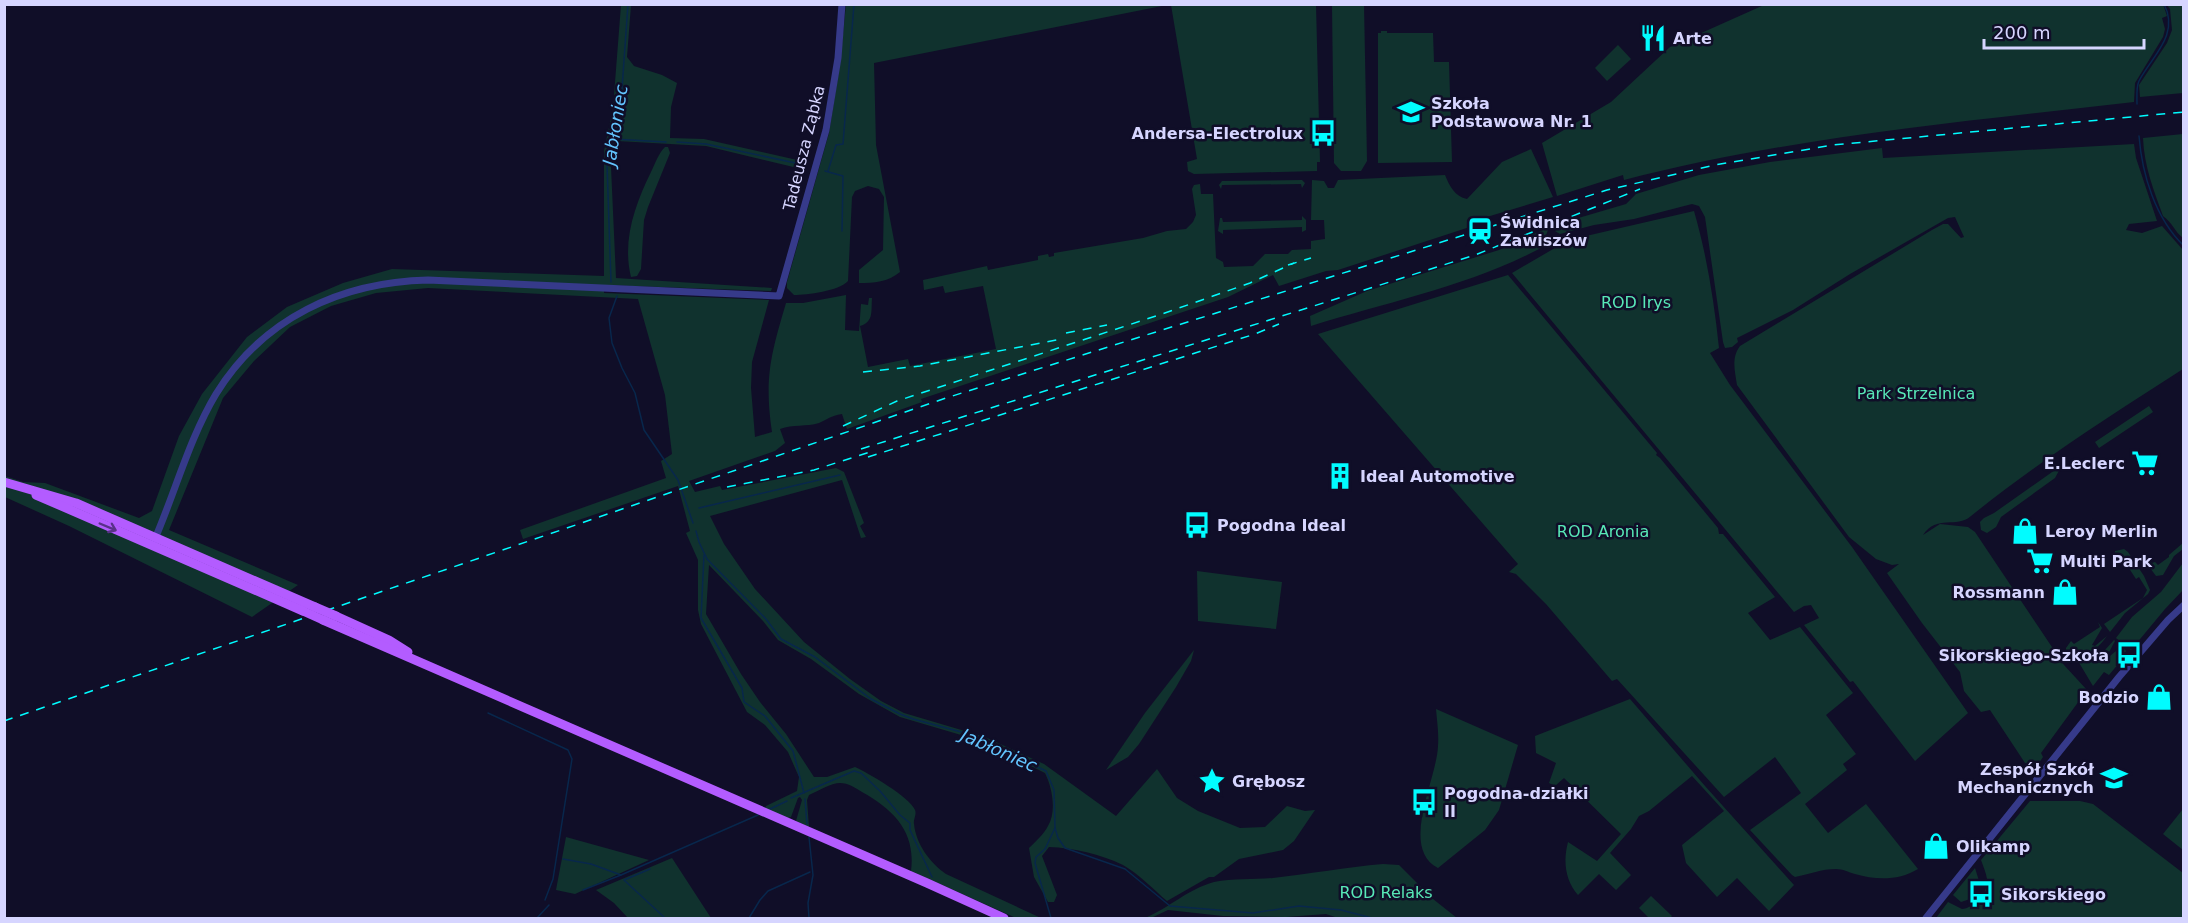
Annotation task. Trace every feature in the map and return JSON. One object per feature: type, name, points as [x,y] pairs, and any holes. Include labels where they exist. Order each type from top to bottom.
[{"type":"main road","points":[[4,482],[76,503],[154,542],[323,620],[1004,918]]},
{"type":"main road","points":[[14,485],[64,508],[336,616],[389,640],[433,668]]},
{"type":"street","name":"Tadeusza Ząbka","points":[[154,542],[198,431],[216,394],[241,361],[274,330],[326,300],[364,287],[428,280],[779,296],[826,130],[838,58],[842,4]]},
{"type":"street","points":[[1926,918],[2119,677],[2168,620],[2184,605]]},
{"type":"green space","points":[[2163,4],[2167,16],[2162,18],[2165,29],[2163,37],[2135,83],[2134,102],[1877,132],[1750,152],[1624,180],[1623,175],[1557,196],[1542,143],[1611,102],[1670,47],[1764,5]]},
{"type":"green space","points":[[621,5],[631,5],[627,57],[634,66],[662,75],[677,83],[671,107],[670,138],[704,139],[806,162],[806,170],[706,146],[617,141],[611,167],[616,278],[772,288],[771,291],[604,285],[604,293],[769,300],[752,362],[751,388],[755,437],[772,432],[769,396],[770,366],[786,303],[803,303],[846,295],[845,330],[859,331],[861,304],[868,305],[869,298],[872,298],[870,319],[860,326],[868,367],[908,359],[910,366],[996,349],[983,286],[945,293],[943,286],[924,290],[923,280],[987,266],[988,270],[1038,260],[1038,256],[1048,254],[1049,257],[1054,256],[1054,253],[1186,229],[1196,215],[1192,189],[1194,185],[1200,184],[1201,194],[1213,194],[1216,258],[1223,262],[1224,267],[1253,266],[1265,254],[1288,254],[1292,250],[1311,249],[1311,241],[1325,239],[1324,220],[1311,220],[1312,180],[1324,181],[1328,188],[1334,188],[1338,180],[1445,175],[1456,193],[1467,199],[1502,162],[1531,149],[1553,197],[1480,219],[1479,224],[1338,270],[1326,271],[1279,286],[1273,275],[1228,297],[921,399],[922,402],[847,429],[842,414],[819,423],[780,429],[785,443],[775,451],[689,481],[695,492],[720,486],[722,490],[836,468],[844,472],[864,523],[860,526],[866,537],[861,538],[842,480],[710,516],[724,544],[755,589],[804,642],[881,701],[904,713],[985,737],[1044,764],[1116,816],[1157,769],[1177,798],[1198,811],[1240,828],[1265,827],[1287,806],[1305,811],[1315,810],[1294,841],[1283,850],[1239,859],[1214,877],[1209,877],[1167,901],[1123,865],[1087,852],[1049,847],[1042,856],[1057,895],[1054,902],[1048,902],[1034,877],[1029,848],[1051,820],[1053,806],[1050,785],[1045,773],[978,740],[900,717],[859,694],[811,659],[778,640],[763,621],[709,565],[706,614],[741,674],[786,734],[814,777],[827,777],[855,767],[878,780],[912,805],[915,810],[914,822],[918,839],[929,859],[940,870],[1041,918],[1016,918],[911,871],[910,845],[900,824],[884,806],[849,785],[833,784],[809,795],[807,800],[809,827],[796,821],[802,800],[800,797],[791,817],[788,818],[765,809],[766,806],[797,791],[799,777],[788,752],[765,725],[747,712],[701,624],[698,610],[698,560],[686,533],[690,531],[678,486],[523,539],[520,530],[666,478],[661,461],[672,454],[665,395],[638,299],[428,288],[376,293],[331,306],[290,327],[254,361],[223,398],[169,530],[298,585],[252,617],[69,526],[5,497],[5,476],[23,482],[45,483],[139,518],[152,511],[179,436],[202,394],[247,337],[287,307],[343,283],[392,269],[604,276],[604,151],[613,108]]},
{"type":"green space","points":[[846,5],[1167,5],[874,63],[876,145],[900,272],[881,281],[859,283],[859,270],[883,250],[884,197],[879,189],[868,186],[855,191],[852,197],[848,281],[830,290],[794,295],[787,288],[787,282],[829,133],[840,64]]},
{"type":"green space","points":[[1171,5],[1316,5],[1320,162],[1317,162],[1317,171],[1194,174],[1188,171],[1187,162],[1197,159]]},
{"type":"green space","points":[[1332,5],[1364,5],[1367,161],[1361,171],[1341,171],[1334,163]]},
{"type":"green space","points":[[2167,5],[2183,5],[2183,93],[2140,97],[2139,85],[2167,43],[2172,30],[2170,9]]},
{"type":"green space","name":"Szkoła Podstawowa Nr. 1","points":[[1381,31],[1433,33],[1434,62],[1449,62],[1452,162],[1378,163],[1378,33]]},
{"type":"green space","points":[[1618,45],[1631,59],[1607,81],[1595,68]]},
{"type":"green space","points":[[2184,134],[2183,238],[2163,216],[2147,168],[2143,138]]},
{"type":"green space","name":"Park Strzelnica","points":[[2134,144],[2136,158],[2157,221],[2129,224],[2126,230],[2142,233],[2162,226],[2183,250],[2183,369],[2102,421],[1965,520],[1940,523],[1934,525],[1923,535],[1940,524],[1968,527],[1975,532],[2064,665],[2087,690],[2041,753],[2043,757],[2037,766],[2025,763],[1990,710],[1981,712],[1964,691],[1960,672],[1887,573],[1899,564],[1892,565],[1876,559],[1849,537],[1737,385],[1735,375],[1734,365],[1740,346],[1932,230],[1948,224],[1961,238],[1964,237],[1955,217],[1948,218],[1850,274],[1793,310],[1737,338],[1738,342],[1732,347],[1725,348],[1705,217],[1699,206],[1692,204],[1560,234],[1555,231],[1575,219],[1626,204],[1636,194],[1699,175],[1770,162],[1882,148],[1883,158]]},
{"type":"green space","points":[[665,147],[668,147],[670,153],[644,220],[641,269],[637,276],[631,277],[628,250],[635,210],[645,184]]},
{"type":"green space","points":[[1302,180],[1305,183],[1302,188],[1301,184],[1222,185],[1221,189],[1219,185],[1222,181]]},
{"type":"green space","name":"ROD Irys","points":[[1694,211],[1703,245],[1719,348],[1710,353],[1730,385],[1852,547],[1968,713],[1915,761],[1853,681],[1850,682],[1804,625],[1819,618],[1811,605],[1794,612],[1512,273],[1560,245],[1586,236]]},
{"type":"green space","points":[[1302,216],[1306,220],[1306,230],[1302,232],[1302,227],[1223,230],[1223,234],[1218,231],[1220,218],[1223,222],[1302,220]]},
{"type":"green space","points":[[1545,229],[1548,230],[1541,248],[1486,273],[1311,326],[1310,316],[1367,291],[1499,250]]},
{"type":"green space","name":"ROD Aronia","points":[[1508,275],[1657,453],[1656,455],[1718,528],[1719,534],[1723,534],[1775,597],[1748,613],[1770,640],[1800,627],[1853,693],[1826,715],[1856,754],[1843,764],[1847,770],[1805,804],[1828,833],[1866,804],[1918,869],[1903,876],[1887,878],[1863,876],[1836,869],[1795,877],[1792,875],[1750,830],[1801,793],[1775,757],[1724,797],[1617,679],[1612,681],[1546,604],[1516,574],[1509,572],[1518,564],[1318,334]]},
{"type":"green space","points":[[2149,406],[2153,412],[2099,448],[2095,442]]},
{"type":"green space","points":[[2062,465],[2055,478],[2001,517],[1996,527],[1987,533],[1981,530],[1980,522],[1984,518]]},
{"type":"green space","points":[[2183,543],[2183,549],[2174,556],[2163,575],[2156,576],[2145,561],[2149,559],[2158,565]]},
{"type":"green space","points":[[2124,549],[2144,576],[2150,590],[2148,594],[2125,613],[2110,632],[2104,624],[2143,598],[2147,590],[2139,577],[2136,579],[2119,553],[2115,555],[2115,551]]},
{"type":"green space","points":[[2183,563],[2183,590],[2131,650],[2116,638],[2132,617],[2161,592]]},
{"type":"green space","points":[[1197,571],[1282,582],[1276,629],[1198,621]]},
{"type":"green space","points":[[2098,622],[2102,628],[2092,645],[2095,646],[2107,636],[2099,646],[2085,654],[2066,652],[2071,641],[2074,644],[2100,627]]},
{"type":"green space","points":[[2114,640],[2108,654],[2110,656],[2122,646],[2126,651],[2124,657],[2109,675],[2104,672],[2093,686],[2078,661],[2097,659]]},
{"type":"green space","points":[[1194,650],[1191,661],[1176,687],[1139,744],[1128,757],[1106,770],[1145,713]]},
{"type":"green space","points":[[1630,699],[1794,885],[1769,911],[1737,878],[1717,897],[1686,863],[1682,845],[1724,811],[1692,776],[1649,811],[1639,816],[1610,853],[1631,875],[1616,890],[1599,874],[1578,895],[1570,883],[1566,870],[1568,842],[1597,861],[1621,834],[1564,778],[1555,786],[1549,783],[1556,763],[1536,753],[1535,736]]},
{"type":"green space","points":[[1436,709],[1518,745],[1499,810],[1485,830],[1438,868],[1427,858],[1421,845],[1423,812],[1438,746]]},
{"type":"green space","points":[[2030,801],[2080,801],[2093,804],[2183,873],[2183,918],[1936,918],[1948,902],[1962,909],[1971,906],[1980,898],[1987,884],[1981,860]]},
{"type":"green space","points":[[2183,809],[2183,850],[2163,834]]},
{"type":"green space","points":[[566,837],[649,860],[575,894],[556,890]]},
{"type":"green space","points":[[672,858],[711,918],[628,918],[614,903],[596,890]]},
{"type":"green space","name":"ROD Relaks","points":[[1383,864],[1399,865],[1433,899],[1457,918],[1338,918],[1326,914],[1286,917],[1223,916],[1168,910],[1151,918],[1145,918],[1196,889],[1214,882],[1273,878]]},
{"type":"green space","points":[[1975,868],[1980,884],[1976,881],[1968,894],[1970,899],[1961,902],[1953,895]]},
{"type":"green space","points":[[1651,896],[1672,916],[1670,918],[1649,918],[1639,908]]},
{"type":"waterway","name":"Jabłoniec","points":[[611,282],[607,165],[621,103],[628,4]]},
{"type":"waterway","points":[[828,171],[836,145],[843,144],[854,4]]},
{"type":"waterway","points":[[2137,104],[2139,81],[2167,35],[2168,15],[2164,4]]},
{"type":"waterway","points":[[2139,136],[2143,165],[2152,195],[2165,222],[2184,246]]},
{"type":"waterway","points":[[613,139],[666,142]]},
{"type":"waterway","points":[[677,142],[706,144],[805,165]]},
{"type":"waterway","points":[[825,171],[843,176],[842,231]]},
{"type":"waterway","name":"Jabłoniec","points":[[617,296],[609,318],[612,343],[635,393],[644,430],[678,480],[693,523]]},
{"type":"waterway","points":[[699,508],[840,475]]},
{"type":"waterway","name":"Jabłoniec","points":[[696,531],[707,559],[766,619],[781,639],[815,657],[871,699],[900,714],[965,733],[1046,771],[1054,790],[1055,828],[1065,848],[1125,869],[1170,906],[1253,913],[1299,906],[1341,910],[1372,918]]},
{"type":"waterway","points":[[704,555],[701,618],[742,688],[744,702],[765,716],[793,751],[804,793]]},
{"type":"waterway","points":[[488,713],[568,750],[572,759],[553,879],[545,900]]},
{"type":"waterway","points":[[791,798],[854,771],[861,773],[910,823],[910,830],[932,877]]},
{"type":"waterway","points":[[805,799],[807,824]]},
{"type":"waterway","points":[[770,809],[787,801]]},
{"type":"waterway","points":[[563,859],[591,864],[621,875],[758,815]]},
{"type":"waterway","points":[[1051,918],[1035,863],[1036,857],[1045,849],[1055,828]]},
{"type":"waterway","points":[[809,837],[813,875],[808,903],[809,918]]},
{"type":"waterway","points":[[650,869],[624,880],[665,918]]},
{"type":"waterway","points":[[749,918],[768,891],[810,872]]},
{"type":"waterway","points":[[583,890],[621,875]]},
{"type":"waterway","points":[[537,918],[549,905]]},
{"type":"railway","points":[[4,721],[946,398],[1607,190],[1715,165],[1833,145],[2184,112]]},
{"type":"railway","points":[[861,449],[1475,255],[1640,189]]},
{"type":"railway","points":[[1288,265],[1311,258]]},
{"type":"railway","points":[[843,426],[897,401],[1162,314],[1250,283],[1294,263]]},
{"type":"railway","points":[[868,457],[1255,334],[1279,324]]},
{"type":"railway","points":[[1066,333],[1107,325]]},
{"type":"railway","points":[[863,372],[920,366],[1062,339]]},
{"type":"railway","points":[[727,487],[814,470],[873,451]]},
{"type":"place","name":"Arte","points":[[1653,38]]},
{"type":"place","name":"Szkoła Podstawowa Nr. 1","points":[[1411,112]]},
{"type":"place","name":"Andersa-Electrolux","points":[[1323,133]]},
{"type":"place","name":"Świdnica Zawiszów","points":[[1480,231]]},
{"type":"place","name":"E.Leclerc","points":[[2145,463]]},
{"type":"place","name":"Ideal Automotive","points":[[1340,476]]},
{"type":"place","name":"Pogodna Ideal","points":[[1197,525]]},
{"type":"place","name":"Leroy Merlin","points":[[2025,531]]},
{"type":"place","name":"Multi Park","points":[[2040,561]]},
{"type":"place","name":"Rossmann","points":[[2065,592]]},
{"type":"place","name":"Sikorskiego-Szkoła","points":[[2129,655]]},
{"type":"place","name":"Bodzio","points":[[2159,697]]},
{"type":"place","name":"Zespół Szkół Mechanicznych","points":[[2114,778]]},
{"type":"place","name":"Grębosz","points":[[1212,781]]},
{"type":"place","name":"Pogodna-działki II","points":[[1424,802]]},
{"type":"place","name":"Olikamp","points":[[1936,846]]},
{"type":"place","name":"Sikorskiego","points":[[1981,894]]}]
